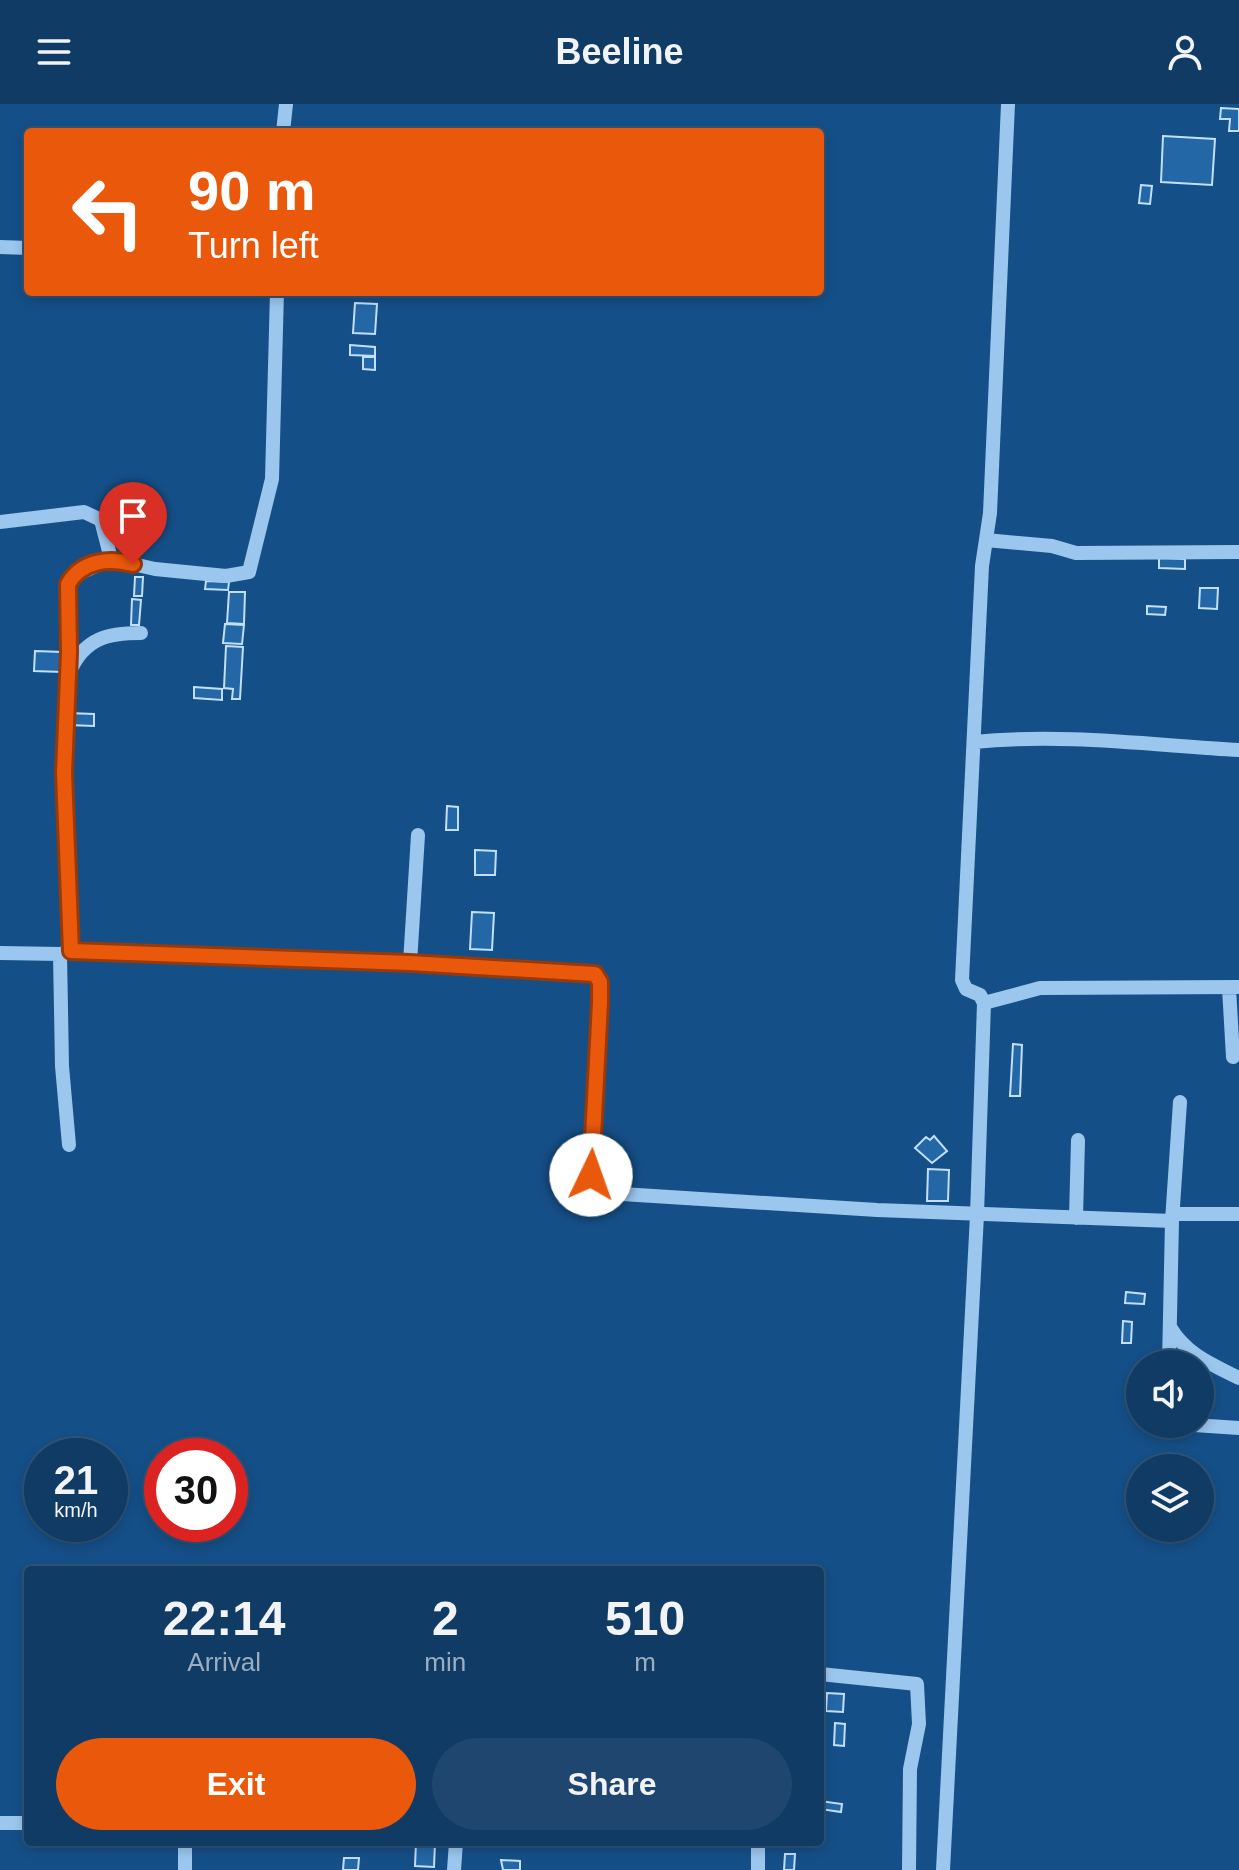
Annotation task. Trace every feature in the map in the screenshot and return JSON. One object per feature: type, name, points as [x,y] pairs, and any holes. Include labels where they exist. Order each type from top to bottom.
[{"type":"street","points":[[283,128],[286,104]]},
{"type":"street","points":[[943,1870],[977,1215],[977,996],[962,980],[990,513],[1008,104]]},
{"type":"street","points":[[0,247],[24,248]]},
{"type":"street","points":[[69,1145],[62,1066],[66,953],[64,773],[68,584],[73,576],[111,559],[155,569],[226,576],[249,572],[272,479],[277,296]]},
{"type":"street","points":[[0,522],[84,512],[101,520],[111,559]]},
{"type":"street","points":[[986,540],[1052,546],[1076,553],[1239,552]]},
{"type":"street","points":[[67,678],[72,665],[94,641],[114,633],[141,633]]},
{"type":"street","points":[[974,742],[1007,738],[1079,739],[1239,750]]},
{"type":"street","points":[[410,963],[418,835]]},
{"type":"street","points":[[0,953],[410,963],[595,974],[600,982],[600,1003],[591,1175],[596,1185],[606,1193],[977,1215],[1172,1218],[1239,1214]]},
{"type":"street","points":[[977,996],[1040,988],[1234,987],[1233,1057]]},
{"type":"street","points":[[1169,1350],[1172,1218],[1180,1102]]},
{"type":"street","points":[[1076,1218],[1078,1140]]},
{"type":"street","points":[[1170,1326],[1180,1344],[1198,1358],[1239,1378]]},
{"type":"street","points":[[1214,1426],[1239,1428]]},
{"type":"street","points":[[824,1674],[917,1684],[919,1724],[910,1769],[909,1870]]},
{"type":"street","points":[[0,1823],[24,1823]]},
{"type":"street","points":[[185,1846],[185,1870]]},
{"type":"street","points":[[454,1870],[456,1846]]},
{"type":"street","points":[[758,1846],[758,1870]]},
{"type":"building","points":[[1221,108],[1239,109],[1239,131],[1229,131],[1230,119],[1220,119]]},
{"type":"building","points":[[1163,136],[1215,139],[1212,185],[1161,182]]},
{"type":"building","points":[[1141,185],[1152,186],[1150,204],[1139,203]]},
{"type":"building","points":[[355,303],[377,304],[375,334],[353,333]]},
{"type":"building","points":[[350,345],[375,347],[375,356],[350,355]]},
{"type":"building","points":[[363,357],[375,357],[375,370],[363,369]]},
{"type":"building","points":[[1159,558],[1185,559],[1185,569],[1159,568]]},
{"type":"building","points":[[135,577],[143,577],[142,596],[134,596]]},
{"type":"building","points":[[206,581],[229,582],[228,590],[205,589]]},
{"type":"building","points":[[1200,588],[1218,588],[1217,609],[1199,608]]},
{"type":"building","points":[[229,592],[245,592],[244,624],[227,623]]},
{"type":"building","points":[[132,599],[141,600],[139,625],[131,625]]},
{"type":"building","points":[[1147,606],[1166,607],[1165,615],[1147,614]]},
{"type":"building","points":[[225,624],[244,625],[242,644],[223,643]]},
{"type":"building","points":[[226,646],[243,647],[240,699],[232,699],[233,689],[224,688]]},
{"type":"building","points":[[35,651],[62,652],[62,672],[34,671]]},
{"type":"building","points":[[194,687],[222,689],[222,700],[194,698]]},
{"type":"building","points":[[68,713],[94,714],[94,726],[68,725]]},
{"type":"building","points":[[447,806],[458,807],[458,830],[446,830]]},
{"type":"building","points":[[475,850],[496,851],[495,875],[475,875]]},
{"type":"building","points":[[472,912],[494,913],[492,950],[470,949]]},
{"type":"building","points":[[1013,1044],[1022,1045],[1020,1096],[1010,1096]]},
{"type":"building","points":[[934,1136],[947,1151],[932,1163],[915,1148],[926,1137],[930,1140]]},
{"type":"building","points":[[928,1169],[949,1170],[948,1201],[927,1201]]},
{"type":"building","points":[[1126,1292],[1145,1294],[1144,1304],[1125,1303]]},
{"type":"building","points":[[1123,1321],[1132,1322],[1131,1343],[1122,1343]]},
{"type":"building","points":[[827,1693],[844,1694],[843,1712],[826,1711]]},
{"type":"building","points":[[835,1723],[845,1724],[844,1746],[834,1745]]},
{"type":"building","points":[[824,1802],[842,1804],[841,1812],[824,1810]]},
{"type":"building","points":[[416,1846],[435,1846],[434,1867],[415,1866]]},
{"type":"building","points":[[785,1854],[795,1854],[794,1870],[784,1870]]},
{"type":"building","points":[[344,1858],[359,1858],[358,1870],[343,1870]]},
{"type":"building","points":[[501,1860],[520,1861],[520,1870],[503,1870]]},
{"type":"route","points":[[133,564],[103,560],[73,576],[68,584],[69,652],[64,773],[71,951],[410,963],[595,974],[600,982],[600,1003],[591,1175]]}]
